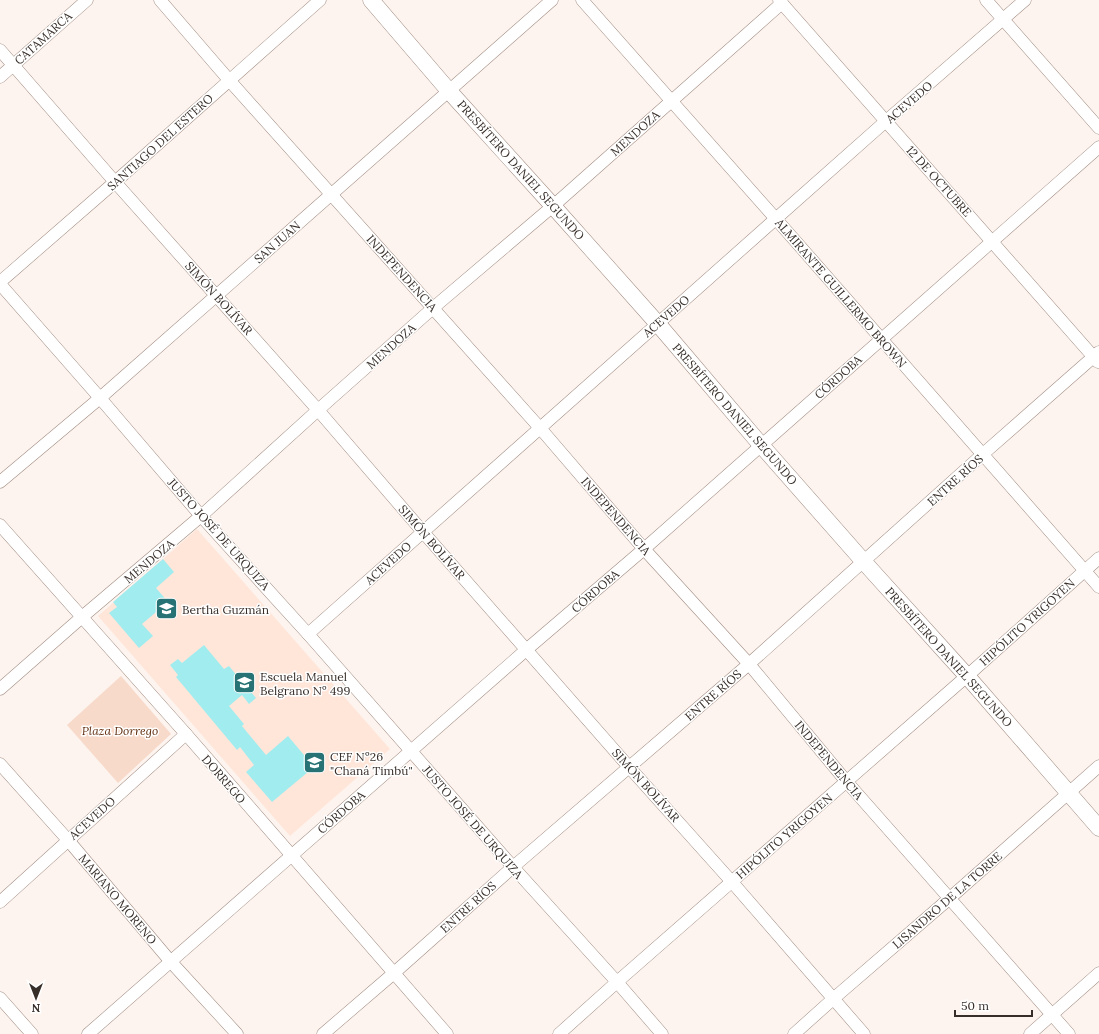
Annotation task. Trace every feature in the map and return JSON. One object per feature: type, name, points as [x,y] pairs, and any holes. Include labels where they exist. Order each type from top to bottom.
[{"type":"main road","name":"PRESBÍTERO DANIEL SEGUNDO","points":[[371,0],[449,91],[658,324],[761,445],[967,676],[1099,828]]},
{"type":"street","name":"CATAMARCA","points":[[0,77],[87,0]]},
{"type":"street","name":"INDEPENDENCIA","points":[[160,0],[229,80],[540,428],[644,549],[749,664],[846,781],[1069,1034]]},
{"type":"street","name":"SANTIAGO DEL ESTERO","points":[[0,283],[320,0]]},
{"type":"street","name":"SAN JUAN","points":[[0,482],[100,398],[552,0]]},
{"type":"street","name":"ALMIRANTE GUILLERMO BROWN","points":[[582,0],[1099,587]]},
{"type":"street","points":[[986,0],[1099,128]]},
{"type":"street","name":"ACEVEDO","points":[[308,634],[1025,0]]},
{"type":"street","name":"MENDOZA","points":[[0,689],[201,516],[433,308],[553,206],[781,1]]},
{"type":"street","name":"12 DE OCTUBRE","points":[[781,1],[886,122],[1097,357]]},
{"type":"street","name":"SIMÓN BOLÍVAR","points":[[0,50],[318,410],[526,650],[732,882],[864,1034]]},
{"type":"street","name":"CÓRDOBA","points":[[88,1034],[526,650],[644,549],[1099,146]]},
{"type":"street","name":"JUSTO JOSÉ DE URQUIZA","points":[[0,283],[201,516],[308,634],[512,867],[617,982],[662,1034]]},
{"type":"street","name":"ENTRE RÍOS","points":[[323,1034],[394,973],[512,867],[749,664],[983,454],[1097,357]]},
{"type":"street","name":"DORREGO","points":[[0,525],[186,734],[447,1034]]},
{"type":"street","name":"HIPÓLITO YRIGOYEN","points":[[559,1034],[967,676],[1099,558]]},
{"type":"street","name":"ACEVEDO","points":[[0,902],[186,734]]},
{"type":"street","name":"MARIANO MORENO","points":[[0,764],[68,840],[171,962],[237,1034]]},
{"type":"street","name":"LISANDRO DE LA TORRE","points":[[794,1034],[1099,766]]},
{"type":"street","points":[[1030,1034],[1099,973]]},
{"type":"street","points":[[0,998],[32,1034]]},
{"type":"shaded area","points":[[197,529],[390,749],[290,836],[98,616]]},
{"type":"green space","name":"Plaza Dorrego","points":[[121,676],[171,734],[118,783],[67,725]]},
{"type":"building","points":[[163,559],[174,572],[156,588],[168,602],[142,624],[153,636],[139,648],[109,613],[117,607],[113,602]]},
{"type":"building","points":[[204,645],[224,669],[229,666],[238,677],[242,674],[249,675],[251,679],[246,686],[256,698],[249,704],[242,695],[229,706],[244,724],[242,726],[266,755],[288,736],[314,767],[272,802],[246,772],[254,765],[240,747],[237,750],[176,677],[178,675],[170,665],[178,659],[182,663]]},
{"type":"place","name":"Bertha Guzmán","points":[[167,609]]},
{"type":"place","name":"Escuela Manuel Belgrano Nº 499","points":[[244,683]]},
{"type":"place","name":"CEF Nº26 \"Chaná Timbú\"","points":[[314,763]]}]
